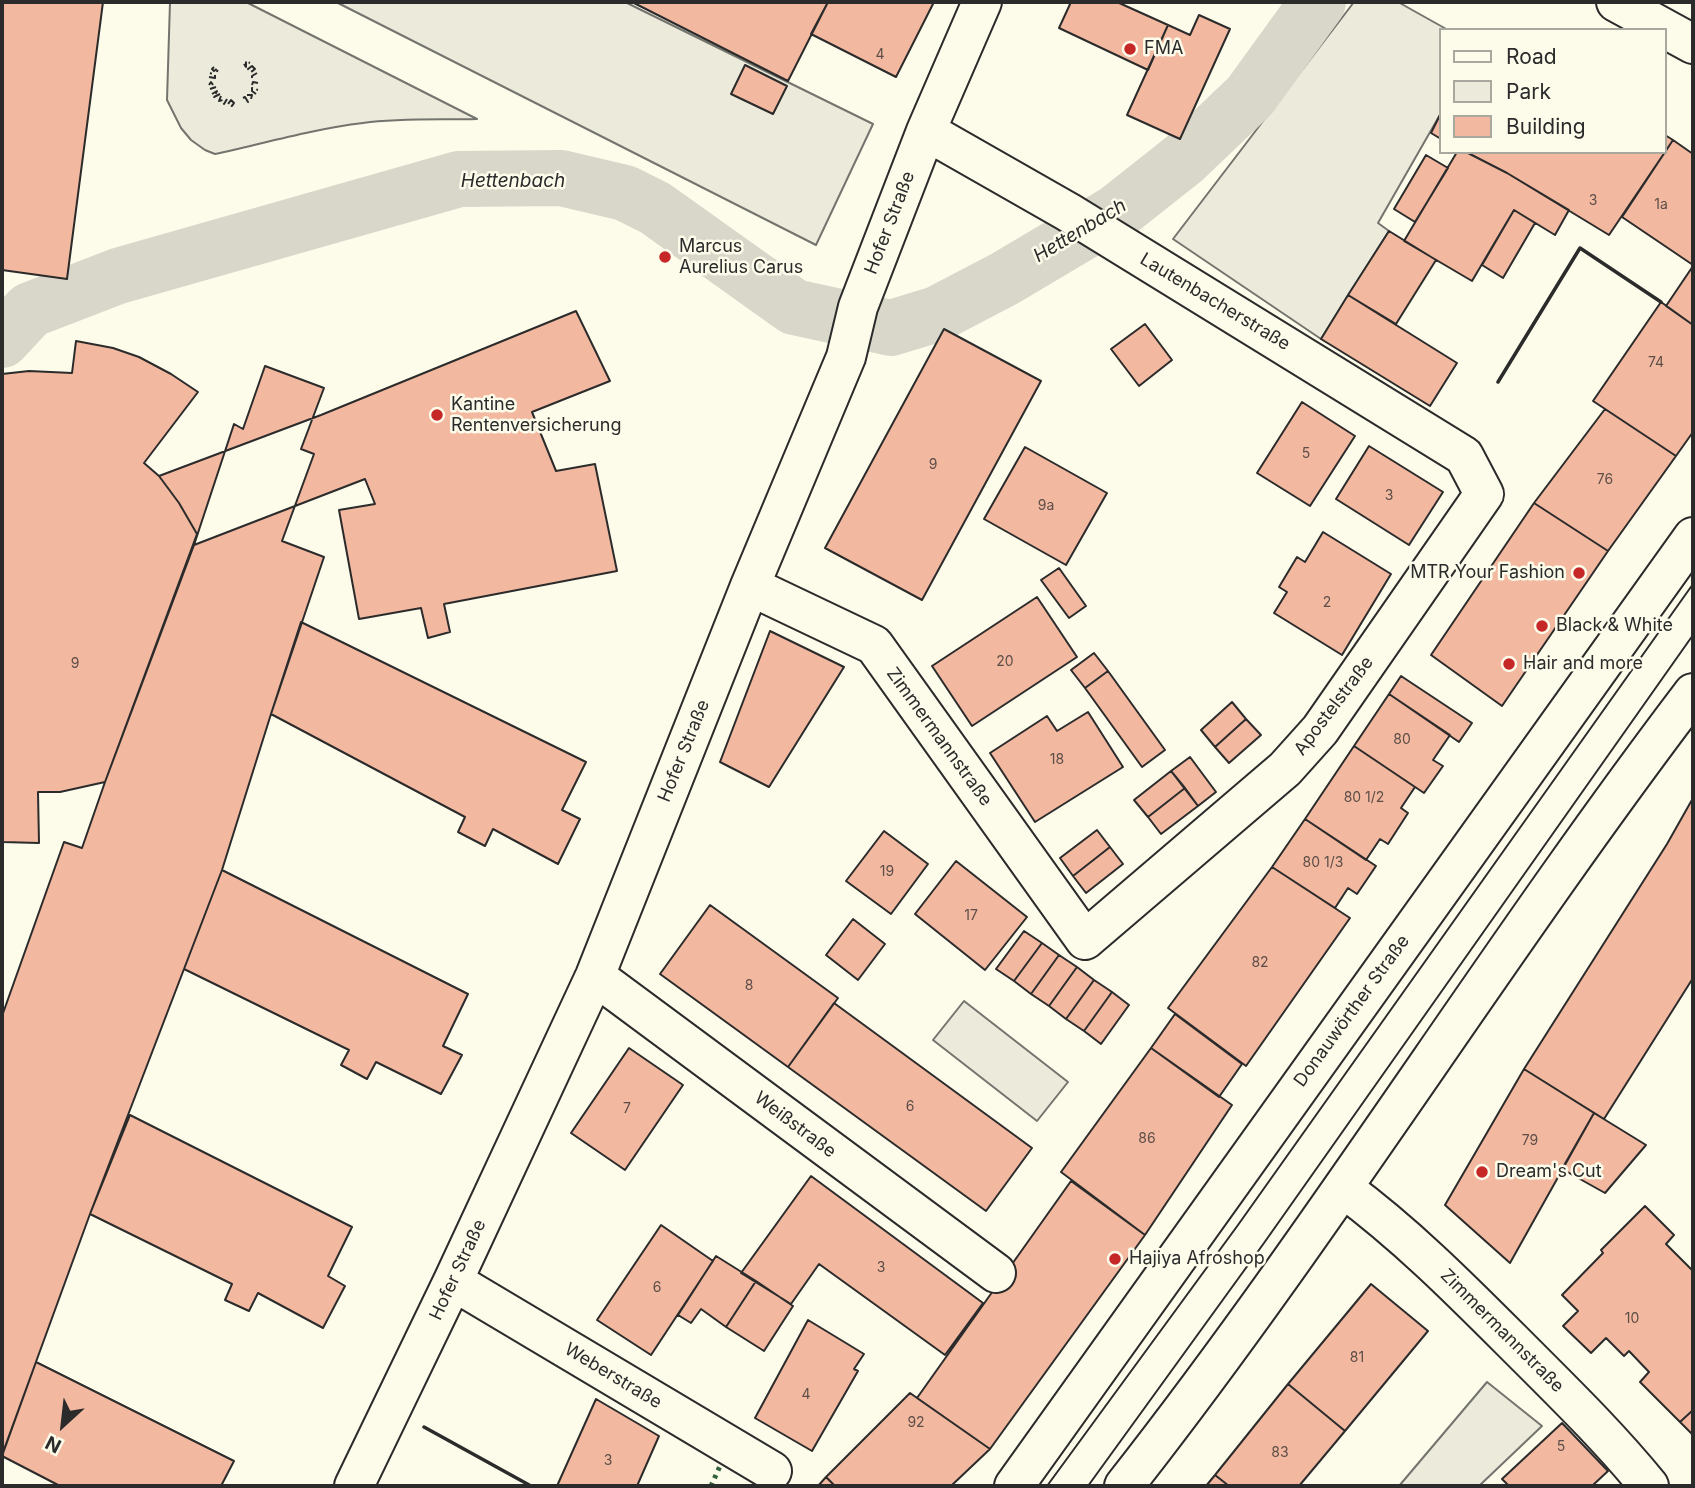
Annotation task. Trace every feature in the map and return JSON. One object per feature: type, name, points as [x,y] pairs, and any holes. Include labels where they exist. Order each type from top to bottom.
[{"type":"street","name":"Hofer Straße","points":[[354,1486],[595,976],[750,586],[846,357],[858,307],[926,131],[982,2]]},
{"type":"street","points":[[1616,2],[1664,28]]},
{"type":"street","points":[[1667,30],[1693,44]]},
{"type":"street","name":"Lautenbacherstraße","points":[[926,131],[1068,212],[1464,456],[1484,494]]},
{"type":"street","name":"Apostelstraße","points":[[1085,940],[1285,769],[1327,719],[1484,494]]},
{"type":"street","name":"Donauwörther Straße","points":[[1014,1486],[1693,537]]},
{"type":"street","name":"Zimmermannstraße","points":[[750,586],[874,645],[1085,940]]},
{"type":"street","points":[[1124,1486],[1197,1394],[1630,775],[1693,693]]},
{"type":"street","name":"Weißstraße","points":[[595,976],[996,1273]]},
{"type":"street","name":"Zimmermannstraße","points":[[1343,1188],[1388,1222],[1483,1311],[1580,1409],[1649,1486]]},
{"type":"street","name":"Weberstraße","points":[[453,1281],[772,1471]]},
{"type":"green space","points":[[170,2],[246,2],[477,119],[363,123],[215,154],[191,140],[181,128],[167,100]]},
{"type":"shaded area","points":[[336,2],[625,2],[873,124],[816,245]]},
{"type":"shaded area","points":[[1354,2],[1398,2],[1444,28],[1440,28],[1440,115],[1378,223],[1389,231],[1321,339],[1173,239]]},
{"type":"shaded area","points":[[964,1001],[1068,1082],[1037,1121],[933,1040]]},
{"type":"shaded area","points":[[1487,1382],[1542,1426],[1479,1486],[1399,1486]]},
{"type":"building","points":[[2,2],[103,2],[67,279],[2,270]]},
{"type":"building","points":[[632,2],[828,2],[788,81]]},
{"type":"building","points":[[828,2],[934,2],[896,77],[811,34]]},
{"type":"building","name":"FMA","points":[[1071,2],[1117,2],[1168,25],[1148,70],[1059,28]]},
{"type":"building","points":[[1199,15],[1230,29],[1180,139],[1127,115],[1168,25],[1190,35]]},
{"type":"building","points":[[745,65],[787,86],[773,114],[731,94]]},
{"type":"building","points":[[1440,115],[1440,138],[1431,133]]},
{"type":"building","points":[[1667,136],[1673,140],[1667,149]]},
{"type":"building","points":[[1673,140],[1693,154],[1693,265],[1622,217],[1664,154],[1667,154]]},
{"type":"building","points":[[1456,154],[1470,154],[1569,210],[1555,235],[1514,210],[1472,281],[1404,241]]},
{"type":"building","points":[[1470,154],[1664,154],[1609,235],[1507,173]]},
{"type":"building","points":[[1426,155],[1448,168],[1415,222],[1394,209]]},
{"type":"building","points":[[1514,210],[1535,223],[1503,278],[1482,265]]},
{"type":"building","points":[[1389,231],[1436,260],[1396,324],[1348,295]]},
{"type":"building","points":[[1693,266],[1693,325],[1666,306]]},
{"type":"building","points":[[1348,295],[1457,363],[1430,406],[1321,339]]},
{"type":"building","points":[[1661,302],[1693,325],[1693,432],[1676,456],[1593,401]]},
{"type":"building","points":[[576,311],[610,381],[532,412],[556,471],[595,464],[617,571],[444,604],[450,632],[428,638],[421,608],[359,619],[339,510],[375,504],[365,479],[194,545],[197,534],[159,476],[321,415]]},
{"type":"building","points":[[1145,324],[1172,360],[1139,386],[1111,349]]},
{"type":"building","points":[[944,329],[1041,381],[922,600],[825,548]]},
{"type":"building","points":[[76,341],[113,348],[139,357],[198,392],[144,463],[159,476],[197,534],[105,782],[60,792],[38,792],[39,843],[2,842],[2,374],[29,371],[72,373]]},
{"type":"building","points":[[265,366],[324,388],[301,449],[314,454],[282,541],[324,557],[222,870],[90,1214],[2,1455],[2,1016],[64,842],[82,848],[194,545],[234,424],[243,429]]},
{"type":"building","points":[[1302,402],[1355,436],[1310,506],[1257,473]]},
{"type":"building","points":[[1605,409],[1676,456],[1608,551],[1534,503]]},
{"type":"building","points":[[1369,446],[1443,492],[1409,545],[1336,499]]},
{"type":"building","points":[[1025,447],[1107,493],[1066,565],[984,519]]},
{"type":"building","points":[[1534,503],[1608,551],[1502,706],[1431,655]]},
{"type":"building","points":[[1323,532],[1391,574],[1342,655],[1274,613],[1287,592],[1279,587],[1297,557],[1305,562]]},
{"type":"building","points":[[1059,568],[1086,606],[1069,618],[1041,580]]},
{"type":"building","points":[[1037,597],[1077,657],[972,726],[932,666]]},
{"type":"building","points":[[301,622],[586,762],[562,810],[580,819],[558,864],[493,829],[485,846],[458,832],[465,817],[271,714]]},
{"type":"building","points":[[770,631],[844,667],[769,787],[720,762]]},
{"type":"building","points":[[1094,653],[1108,671],[1085,688],[1071,670]]},
{"type":"building","points":[[1108,671],[1165,750],[1142,767],[1085,688]]},
{"type":"building","points":[[1401,676],[1472,723],[1459,742],[1389,694]]},
{"type":"building","points":[[1389,694],[1450,735],[1433,760],[1443,766],[1424,793],[1354,746]]},
{"type":"building","points":[[1232,702],[1246,719],[1215,747],[1201,730]]},
{"type":"building","points":[[1088,712],[1123,767],[1035,822],[990,753],[1047,716],[1057,731]]},
{"type":"building","points":[[1246,719],[1261,735],[1229,763],[1215,747]]},
{"type":"building","points":[[1354,746],[1415,787],[1401,808],[1408,813],[1388,844],[1380,839],[1366,860],[1305,819]]},
{"type":"building","points":[[1190,757],[1216,792],[1198,806],[1171,771]]},
{"type":"building","points":[[1171,771],[1185,788],[1148,817],[1134,800]]},
{"type":"building","points":[[1185,788],[1198,806],[1161,834],[1148,817]]},
{"type":"building","points":[[1693,798],[1693,978],[1604,1119],[1524,1069],[1667,844]]},
{"type":"building","points":[[1305,819],[1376,866],[1357,894],[1348,888],[1335,908],[1272,867]]},
{"type":"building","points":[[1097,830],[1110,847],[1073,876],[1060,858]]},
{"type":"building","points":[[884,831],[928,864],[891,914],[846,881]]},
{"type":"building","points":[[1110,847],[1123,864],[1086,893],[1073,876]]},
{"type":"building","points":[[956,861],[1027,917],[985,970],[915,914]]},
{"type":"building","points":[[1272,867],[1350,918],[1246,1066],[1168,1008]]},
{"type":"building","points":[[222,870],[468,994],[443,1046],[462,1055],[441,1094],[376,1062],[367,1079],[341,1065],[349,1050],[184,969]]},
{"type":"building","points":[[710,905],[838,998],[788,1067],[660,974]]},
{"type":"building","points":[[853,919],[885,944],[858,980],[826,955]]},
{"type":"building","points":[[1024,931],[1042,943],[1014,981],[996,969]]},
{"type":"building","points":[[1042,943],[1059,955],[1031,994],[1014,981]]},
{"type":"building","points":[[1059,955],[1077,967],[1049,1006],[1031,994]]},
{"type":"building","points":[[1077,967],[1094,980],[1066,1019],[1049,1006]]},
{"type":"building","points":[[1094,980],[1112,992],[1084,1031],[1066,1019]]},
{"type":"building","points":[[1112,992],[1129,1005],[1101,1044],[1084,1031]]},
{"type":"building","points":[[834,1003],[1032,1148],[986,1211],[788,1067]]},
{"type":"building","points":[[1175,1014],[1242,1064],[1219,1097],[1151,1048]]},
{"type":"building","points":[[629,1048],[683,1085],[625,1170],[571,1133]]},
{"type":"building","points":[[1151,1048],[1232,1105],[1145,1235],[1061,1172]]},
{"type":"building","points":[[1524,1069],[1594,1113],[1510,1263],[1445,1205]]},
{"type":"building","points":[[1594,1113],[1646,1145],[1605,1193],[1562,1169]]},
{"type":"building","points":[[130,1115],[352,1227],[328,1276],[345,1286],[323,1328],[258,1293],[249,1311],[225,1300],[232,1284],[90,1214]]},
{"type":"building","points":[[811,1176],[983,1303],[945,1355],[819,1264],[791,1304],[741,1273]]},
{"type":"building","points":[[1071,1181],[1145,1235],[990,1449],[917,1398]]},
{"type":"building","points":[[1645,1206],[1674,1235],[1666,1244],[1693,1271],[1693,1410],[1680,1422],[1640,1382],[1649,1372],[1629,1351],[1624,1356],[1606,1338],[1591,1353],[1563,1326],[1578,1311],[1562,1295],[1603,1253],[1601,1250]]},
{"type":"building","points":[[661,1225],[713,1261],[651,1355],[597,1320]]},
{"type":"building","points":[[716,1256],[756,1281],[726,1327],[701,1309],[691,1323],[678,1315]]},
{"type":"building","points":[[756,1281],[793,1306],[764,1351],[726,1327]]},
{"type":"building","points":[[1371,1284],[1428,1331],[1345,1431],[1288,1384]]},
{"type":"building","points":[[808,1320],[864,1354],[854,1369],[858,1371],[812,1451],[755,1418]]},
{"type":"building","points":[[36,1362],[234,1461],[221,1486],[60,1486],[2,1456]]},
{"type":"building","points":[[1288,1384],[1345,1431],[1299,1486],[1229,1486],[1215,1475]]},
{"type":"building","points":[[910,1393],[990,1449],[951,1486],[835,1486],[826,1477]]},
{"type":"building","points":[[596,1399],[659,1436],[637,1486],[557,1486]]},
{"type":"building","points":[[1693,1410],[1693,1435],[1680,1422]]},
{"type":"building","points":[[1562,1423],[1608,1471],[1592,1486],[1509,1486],[1502,1479]]},
{"type":"building","points":[[1215,1475],[1229,1486],[1206,1486]]},
{"type":"building","points":[[826,1477],[835,1486],[818,1486]]},
{"type":"waterway","name":"Hettenbach","points":[[2,340],[30,310],[118,276],[459,179],[561,178],[625,193],[655,208],[794,307],[891,328],[937,314],[1004,279],[1117,212],[1184,159],[1250,96],[1318,2]]},
{"type":"tram line","points":[[1047,1486],[1238,1225],[1693,584]]},
{"type":"tram line","points":[[1088,1486],[1264,1243],[1693,635]]},
{"type":"hedge","points":[[711,1486],[720,1466]]},
{"type":"fence","points":[[244,64],[246,67],[246,61],[250,63]]},
{"type":"fence","points":[[252,66],[255,69],[251,72],[248,69],[252,66]]},
{"type":"fence","points":[[214,67],[214,71],[218,68],[217,72]]},
{"type":"fence","points":[[209,77],[215,78],[215,75],[210,73]]},
{"type":"fence","points":[[252,78],[257,73]]},
{"type":"fence","points":[[209,85],[211,82],[213,85]]},
{"type":"fence","points":[[252,85],[253,82],[258,83]]},
{"type":"fence","points":[[210,89],[216,87]]},
{"type":"fence","points":[[256,94],[252,88],[258,90]]},
{"type":"fence","points":[[212,94],[217,91],[214,97],[220,94]]},
{"type":"fence","points":[[247,95],[252,95],[251,99]]},
{"type":"fence","points":[[221,96],[219,101],[223,100],[224,104],[227,99]]},
{"type":"fence","points":[[243,98],[248,102],[246,104]]},
{"type":"fence","points":[[231,100],[234,103],[232,106],[228,104],[231,100]]},
{"type":"wall","points":[[1498,382],[1580,248],[1661,302]]},
{"type":"wall","points":[[424,1427],[531,1486]]},
{"type":"place","name":"FMA","points":[[1130,49]]},
{"type":"place","name":"Marcus Aurelius Carus","points":[[665,257]]},
{"type":"place","name":"Kantine Rentenversicherung","points":[[437,415]]},
{"type":"place","name":"MTR Your Fashion","points":[[1579,573]]},
{"type":"place","name":"Black & White","points":[[1542,626]]},
{"type":"place","name":"Hair and more","points":[[1509,664]]},
{"type":"place","name":"Dream's Cut","points":[[1482,1172]]},
{"type":"place","name":"Hajiya Afroshop","points":[[1115,1259]]}]
